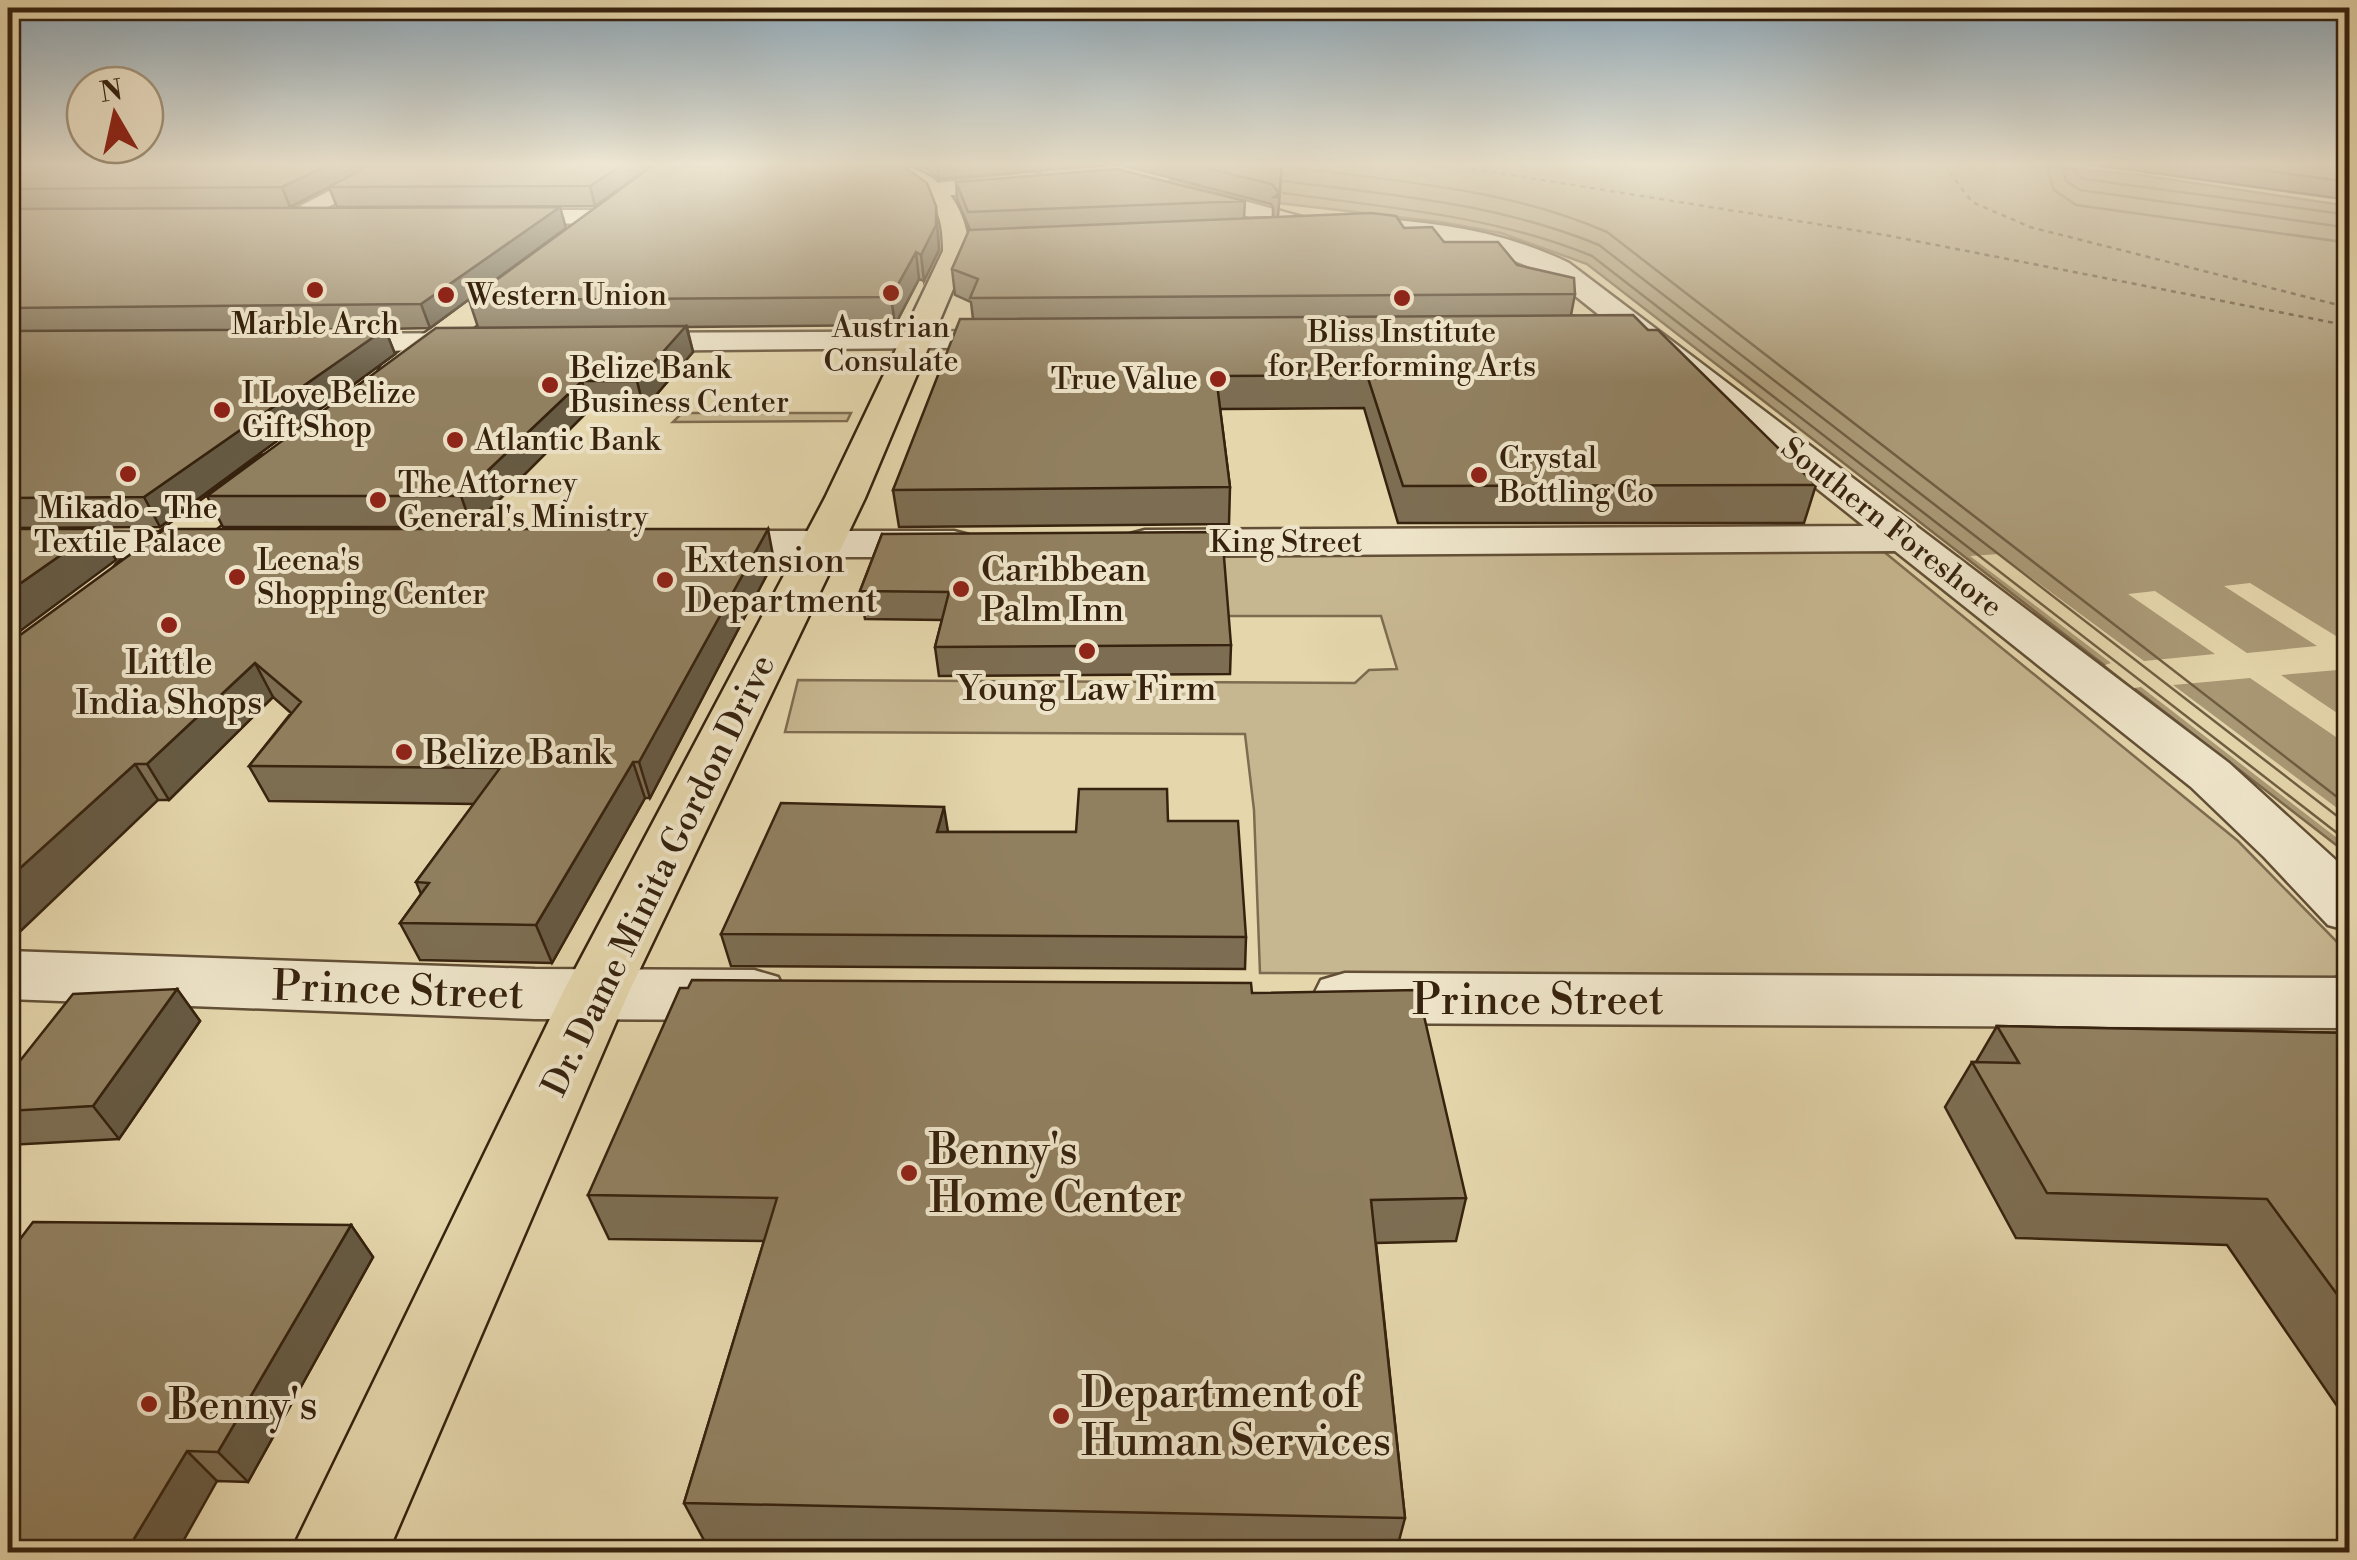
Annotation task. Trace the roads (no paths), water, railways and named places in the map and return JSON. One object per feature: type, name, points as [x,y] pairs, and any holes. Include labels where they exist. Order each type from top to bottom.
[{"type":"main road","points":[[370,390],[577,237]]},
{"type":"main road","name":"Dr. Dame Minita Gordon Drive","points":[[339,1552],[596,994],[722,749],[882,420],[966,242],[963,237]]},
{"type":"main road","points":[[110,590],[308,438]]},
{"type":"street","name":"Southern Foreshore","points":[[1455,237],[1489,242],[1539,258],[1645,333],[2210,776],[2285,843],[2350,910]]},
{"type":"street","points":[[1586,334],[1645,333]]},
{"type":"street","points":[[576,342],[1059,340]]},
{"type":"street","points":[[281,343],[516,342]]},
{"type":"street","name":"King Street","points":[[1104,544],[1906,538]]},
{"type":"street","points":[[8,544],[259,546]]},
{"type":"street","points":[[657,544],[988,544]]},
{"type":"street","name":"Prince Street","points":[[8,975],[596,994],[815,995]]},
{"type":"street","name":"Prince Street","points":[[1293,998],[2350,1004]]},
{"type":"water","points":[[1512,237],[2349,237],[2349,855],[1587,264]]},
{"type":"place","name":"Marble Arch","points":[[315,290]]},
{"type":"place","name":"Austrian Consulate","points":[[891,293]]},
{"type":"place","name":"Western Union","points":[[446,295]]},
{"type":"place","name":"Bliss Institute for Performing Arts","points":[[1402,298]]},
{"type":"place","name":"True Value","points":[[1218,379]]},
{"type":"place","name":"Belize Bank Business Center","points":[[550,385]]},
{"type":"place","name":"I Love Belize Gift Shop","points":[[222,410]]},
{"type":"place","name":"Atlantic Bank","points":[[455,440]]},
{"type":"place","name":"Mikado - The Textile Palace","points":[[128,474]]},
{"type":"place","name":"Crystal Bottling Co","points":[[1479,475]]},
{"type":"place","name":"The Attorney General's Ministry","points":[[378,500]]},
{"type":"place","name":"Leena's Shopping Center","points":[[237,577]]},
{"type":"place","name":"Extension Department","points":[[665,580]]},
{"type":"place","name":"Caribbean Palm Inn","points":[[961,589]]},
{"type":"place","name":"Little India Shops","points":[[169,625]]},
{"type":"place","name":"Young Law Firm","points":[[1087,651]]},
{"type":"place","name":"Belize Bank","points":[[404,752]]},
{"type":"place","name":"Benny's Home Center","points":[[909,1173]]},
{"type":"place","name":"Benny's","points":[[149,1404]]},
{"type":"place","name":"Department of Human Services","points":[[1061,1416]]}]
